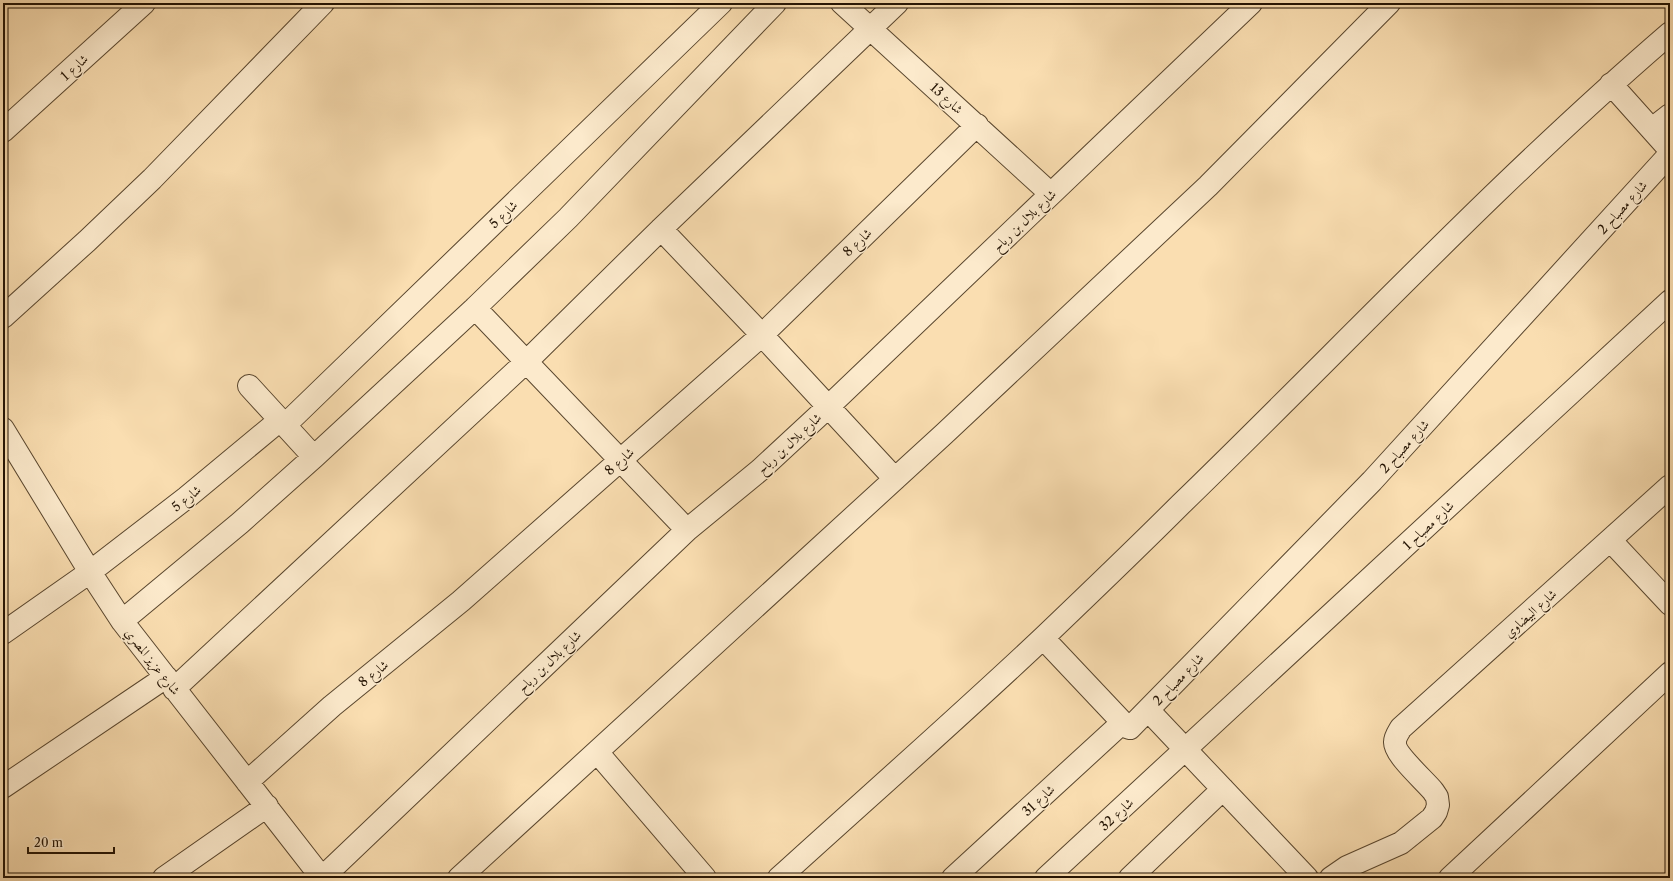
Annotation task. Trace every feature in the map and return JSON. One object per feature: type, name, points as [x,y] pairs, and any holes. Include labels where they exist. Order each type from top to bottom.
[{"type":"street","name":"شارع 1","points":[[3,131],[144,3]]},
{"type":"street","points":[[3,317],[87,241],[152,179],[323,3]]},
{"type":"street","name":"شارع 5","points":[[3,633],[90,572],[282,423],[721,3]]},
{"type":"street","points":[[122,621],[240,523],[314,457],[475,308],[568,218],[775,3]]},
{"type":"street","name":"شارع 13","points":[[842,3],[1051,194]]},
{"type":"street","points":[[3,787],[170,683],[526,362],[661,229],[897,3]]},
{"type":"street","name":"شارع بلال بن رباح","points":[[322,878],[687,530],[760,470],[828,407],[1251,3]]},
{"type":"street","points":[[459,878],[895,480],[1208,186],[1389,3]]},
{"type":"street","points":[[779,878],[1043,638],[1184,502],[1311,374],[1545,145],[1611,84],[1670,33]]},
{"type":"street","points":[[1611,84],[1670,150]]},
{"type":"street","points":[[1652,129],[1670,115]]},
{"type":"street","name":"شارع 8","points":[[247,782],[332,706],[461,601],[762,335],[976,125]]},
{"type":"street","name":"شارع مصباح 2","points":[[1125,724],[1130,728],[1372,481],[1670,154]]},
{"type":"street","points":[[661,229],[762,335],[895,480]]},
{"type":"street","name":"شارع مصباح 1","points":[[1185,749],[1670,301]]},
{"type":"street","points":[[475,308],[687,530]]},
{"type":"street","points":[[249,386],[314,457]]},
{"type":"street","name":"شارع عزيز المصري","points":[[3,429],[90,572],[122,621],[322,878]]},
{"type":"street","name":"شارع البيضاوي","points":[[1331,878],[1353,864],[1400,843],[1432,818],[1436,812],[1437,797],[1398,752],[1395,744],[1396,735],[1401,728],[1611,541],[1670,486]]},
{"type":"street","points":[[1611,541],[1670,604]]},
{"type":"street","points":[[1043,638],[1125,724]]},
{"type":"street","points":[[1450,878],[1670,673]]},
{"type":"street","points":[[1148,710],[1307,878]]},
{"type":"street","name":"شارع 31","points":[[953,878],[1125,724]]},
{"type":"street","name":"شارع 32","points":[[1046,878],[1185,749]]},
{"type":"street","points":[[597,752],[705,878]]},
{"type":"street","points":[[1130,878],[1223,789]]},
{"type":"street","points":[[164,878],[267,806]]}]
